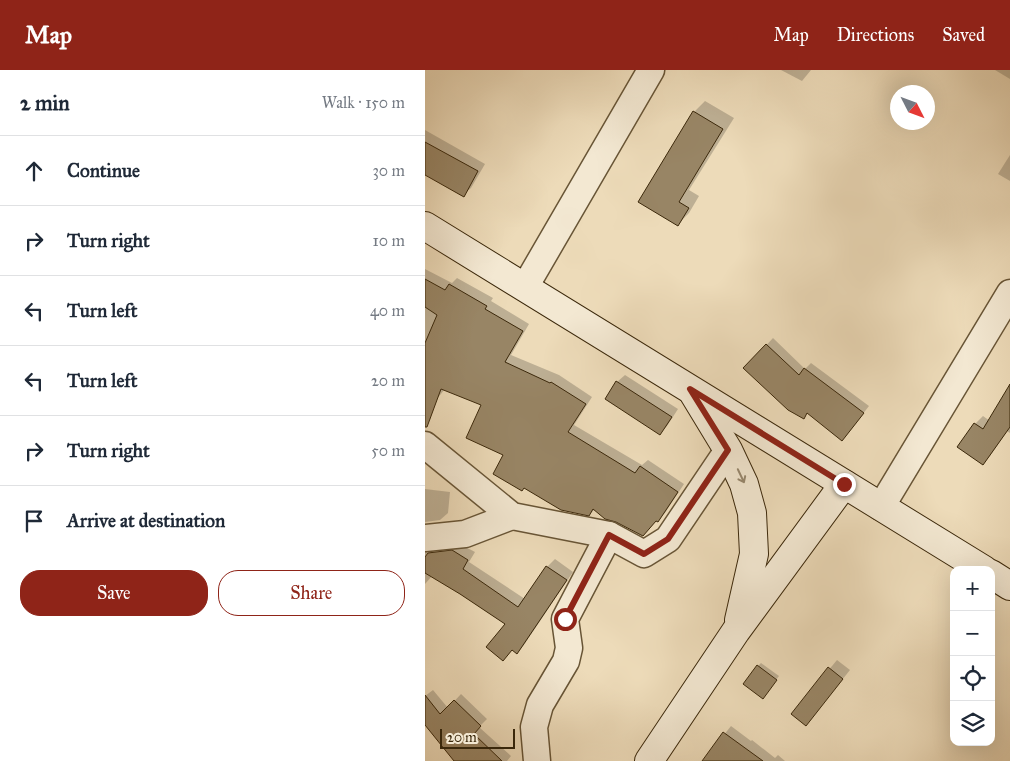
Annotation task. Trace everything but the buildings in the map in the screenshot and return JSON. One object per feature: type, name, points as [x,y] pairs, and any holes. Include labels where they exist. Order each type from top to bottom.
[{"type":"street","points":[[525,288],[651,70]]},
{"type":"street","points":[[425,226],[978,566]]},
{"type":"street","points":[[881,506],[1010,293]]},
{"type":"street","points":[[690,389],[728,450],[744,484],[753,513],[754,554],[737,631]]},
{"type":"street","points":[[425,445],[512,516],[609,535],[644,554],[668,539],[728,450]]},
{"type":"street","points":[[649,761],[737,631],[844,484]]},
{"type":"street","points":[[425,538],[465,534],[512,516]]},
{"type":"street","points":[[537,761],[534,727],[540,705],[566,661],[569,648],[565,619],[609,535]]},
{"type":"street","points":[[995,577],[1010,586]]},
{"type":"route","points":[[565,619],[609,535],[644,554],[668,539],[728,450],[690,389],[844,484]]}]
